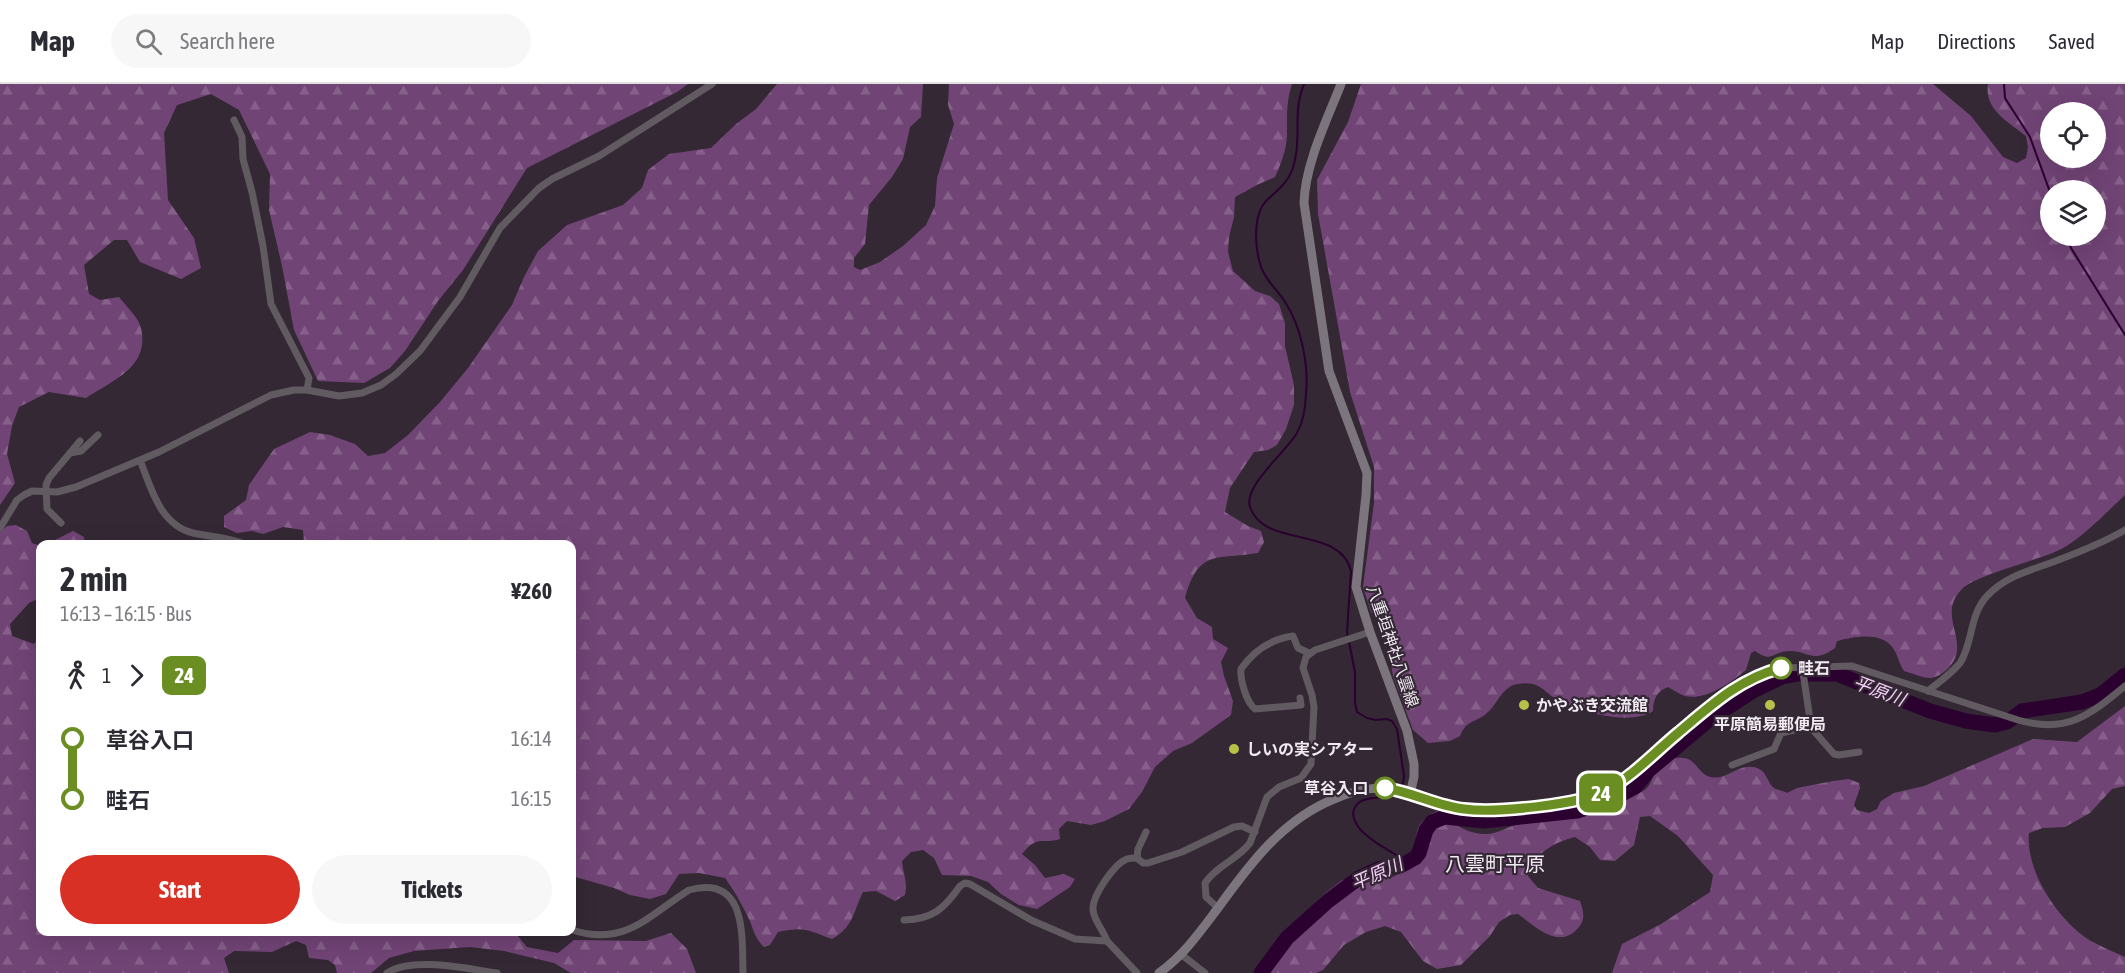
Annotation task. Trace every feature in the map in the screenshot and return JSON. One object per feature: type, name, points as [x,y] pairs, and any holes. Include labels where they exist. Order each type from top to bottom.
[{"type":"main road","name":"八重垣神社八雲線","points":[[1341,84],[1306,180],[1304,203],[1329,371],[1367,473],[1356,587],[1409,739],[1414,777],[1402,792]]},
{"type":"main road","points":[[1159,973],[1182,954],[1263,851],[1281,832],[1323,804],[1362,789],[1382,788],[1402,792]]},
{"type":"street","points":[[0,528],[17,500],[32,491],[67,490],[140,460],[271,395],[307,390],[339,396],[362,393],[376,388],[396,374],[420,351],[460,297],[500,228],[539,189],[552,178],[599,156],[712,84]]},
{"type":"street","points":[[234,120],[242,137],[243,159],[263,246],[271,304],[309,378],[307,390]]},
{"type":"street","points":[[70,453],[86,448],[98,435]]},
{"type":"street","points":[[61,523],[47,508],[46,491],[49,478],[81,441]]},
{"type":"street","points":[[140,460],[160,509],[169,520],[181,529],[193,533],[232,540]]},
{"type":"street","points":[[1928,690],[1947,676],[1960,662],[1980,606],[1996,588],[2017,574],[2054,562],[2125,530]]},
{"type":"street","points":[[1300,698],[1301,705],[1255,709],[1250,705],[1240,675],[1241,669],[1269,642],[1277,638],[1293,636],[1298,648],[1309,653],[1370,632]]},
{"type":"street","points":[[1218,908],[1206,897],[1205,883],[1211,875],[1245,849],[1255,832],[1267,797],[1279,788],[1296,782],[1311,764],[1314,707],[1303,668],[1309,653]]},
{"type":"street","points":[[1402,792],[1464,810],[1493,810],[1596,796],[1623,780],[1710,706],[1743,683],[1768,671],[1852,666],[2017,720],[2045,726],[2058,726],[2086,716],[2125,686]]},
{"type":"street","points":[[1802,668],[1811,726],[1834,754],[1839,756],[1859,752]]},
{"type":"street","points":[[1732,765],[1774,749],[1781,734],[1811,726]]},
{"type":"street","points":[[1137,973],[1107,941],[1104,931],[1095,919],[1093,909],[1095,898],[1101,886],[1127,859],[1137,858],[1143,863],[1153,862],[1182,852],[1234,827],[1242,826],[1255,832]]},
{"type":"street","points":[[1137,858],[1138,849],[1146,832]]},
{"type":"street","points":[[904,920],[922,919],[940,910],[965,883],[976,887],[1031,920],[1075,939],[1107,941]]},
{"type":"street","points":[[576,931],[601,936],[628,931],[648,920],[689,890],[717,889],[730,898],[739,911],[743,973]]},
{"type":"street","points":[[1182,954],[1205,973]]},
{"type":"street","points":[[387,973],[394,968],[407,965],[443,966],[497,973]]},
{"type":"green space","points":[[0,84],[688,84],[677,92],[527,168],[463,270],[438,301],[405,351],[390,368],[364,383],[318,381],[294,330],[269,210],[270,174],[239,110],[211,94],[177,105],[164,133],[168,200],[194,238],[201,268],[181,279],[140,262],[127,240],[114,240],[84,265],[89,294],[100,300],[119,297],[138,320],[142,341],[140,353],[135,363],[127,371],[86,398],[49,392],[19,407],[12,426],[7,454],[15,483],[0,505]]},
{"type":"green space","points":[[777,84],[923,84],[921,117],[910,127],[903,159],[892,177],[869,205],[865,244],[854,258],[854,267],[860,270],[880,262],[903,246],[926,225],[935,206],[937,178],[954,124],[948,105],[949,84],[1292,84],[1288,104],[1286,142],[1281,162],[1275,177],[1235,197],[1228,252],[1233,271],[1255,291],[1270,296],[1279,304],[1285,323],[1285,346],[1294,385],[1294,405],[1286,429],[1277,445],[1268,450],[1254,452],[1230,488],[1225,512],[1261,531],[1264,542],[1258,553],[1211,559],[1197,571],[1190,582],[1185,598],[1197,618],[1212,627],[1213,639],[1228,648],[1221,662],[1233,701],[1231,715],[1192,743],[1173,751],[1155,767],[1142,792],[1129,809],[1091,825],[1067,821],[1059,829],[1060,839],[1036,842],[1022,854],[1045,878],[1064,874],[1075,879],[1070,887],[1037,909],[1019,905],[1001,894],[988,882],[971,876],[942,875],[934,858],[923,850],[911,852],[902,861],[906,882],[905,895],[895,901],[876,891],[863,892],[848,924],[832,939],[811,931],[794,929],[778,932],[770,945],[764,947],[725,878],[699,873],[679,874],[666,894],[650,899],[630,895],[576,877],[576,540],[304,540],[303,530],[283,527],[263,534],[252,531],[237,533],[224,527],[224,516],[246,500],[249,485],[274,449],[310,432],[330,435],[355,444],[368,456],[385,453],[408,435],[440,402],[468,368],[512,305],[538,251],[567,225],[623,205],[642,188],[648,170],[669,154],[711,148],[756,109]]},
{"type":"green space","points":[[1361,84],[1933,84],[1971,116],[2003,157],[2017,163],[2026,158],[2028,147],[2026,136],[1994,108],[1988,93],[1988,84],[2125,84],[2125,495],[2067,546],[1993,573],[1962,589],[1956,597],[1952,612],[1957,642],[1955,659],[1948,668],[1935,677],[1924,677],[1904,671],[1895,651],[1888,643],[1874,637],[1859,637],[1837,641],[1835,648],[1828,653],[1816,656],[1790,651],[1769,657],[1755,651],[1751,653],[1746,670],[1718,689],[1693,697],[1685,696],[1668,687],[1656,696],[1653,711],[1643,716],[1630,718],[1588,712],[1553,697],[1535,685],[1524,683],[1514,685],[1503,692],[1487,713],[1468,724],[1460,736],[1450,741],[1428,743],[1413,730],[1393,676],[1388,644],[1378,621],[1371,612],[1363,587],[1374,503],[1374,467],[1350,392],[1318,214],[1317,180],[1348,122]]},
{"type":"green space","points":[[16,525],[27,531],[32,543],[36,544],[36,600],[29,603],[10,624],[12,636],[34,644],[36,642],[36,936],[518,936],[527,947],[558,953],[574,940],[646,941],[671,933],[687,949],[696,973],[571,973],[554,963],[504,951],[470,947],[414,951],[389,958],[371,973],[337,973],[335,965],[328,960],[309,958],[306,945],[296,941],[272,952],[234,951],[224,958],[229,973],[0,973],[0,532],[7,526]]},
{"type":"green space","points":[[73,531],[84,537],[84,540],[55,540]]},
{"type":"green space","points":[[2125,706],[2125,786],[2112,789],[2090,813],[2065,827],[2043,828],[2029,833],[2029,848],[2038,879],[2056,908],[2067,921],[2091,941],[2125,957],[2125,973],[1612,973],[1622,944],[1661,924],[1710,892],[1713,875],[1678,836],[1650,816],[1640,817],[1634,845],[1615,861],[1600,860],[1590,847],[1575,837],[1545,850],[1534,862],[1528,876],[1538,888],[1580,901],[1583,921],[1571,934],[1564,937],[1556,937],[1540,930],[1518,914],[1510,915],[1499,922],[1490,936],[1461,965],[1437,969],[1423,961],[1401,932],[1385,926],[1366,932],[1344,945],[1323,970],[1316,973],[1265,973],[1272,967],[1301,917],[1342,880],[1390,878],[1411,869],[1420,860],[1416,836],[1419,825],[1437,811],[1465,829],[1485,834],[1534,821],[1589,813],[1616,804],[1643,791],[1649,785],[1659,766],[1668,760],[1683,758],[1692,762],[1705,775],[1716,778],[1742,768],[1758,768],[1774,788],[1787,793],[1797,788],[1849,779],[1859,783],[1860,788],[1854,805],[1857,810],[1869,813],[1877,809],[1881,801],[1894,793],[1924,786],[2033,739],[2077,742]]},
{"type":"waterway","points":[[1304,84],[1298,105],[1297,144],[1292,170],[1284,184],[1262,206],[1257,220],[1256,237],[1263,272],[1291,312],[1303,346],[1307,383],[1305,409],[1292,441],[1253,489],[1250,507],[1258,520],[1270,528],[1318,542],[1333,548],[1344,557],[1351,571],[1347,632],[1355,672],[1357,712],[1367,718],[1392,721],[1397,729],[1404,776],[1403,783],[1398,789]]},
{"type":"waterway","points":[[2004,84],[2005,98],[2030,137],[2046,180]]},
{"type":"waterway","points":[[2070,246],[2125,335]]},
{"type":"waterway","name":"平原川","points":[[1261,973],[1287,938],[1348,886],[1378,869],[1402,865],[1415,858],[1419,853],[1426,830],[1432,822],[1445,817],[1484,821],[1577,811],[1609,801],[1635,787],[1649,770],[1710,719],[1753,691],[1782,677],[1798,674],[1837,674],[1930,711],[1966,721],[1995,725],[2007,722],[2022,711],[2082,702],[2100,695],[2125,675]]},
{"type":"waterway","points":[[1395,793],[1361,801],[1354,809],[1354,817],[1357,826],[1364,833],[1408,862]]},
{"type":"bus line","name":"24","points":[[1385,788],[1464,810],[1527,807],[1596,796],[1623,780],[1728,693],[1768,671],[1781,668]]},
{"type":"place","name":"畦石","points":[[1781,668]]},
{"type":"place","name":"かやぶき交流館","points":[[1524,705]]},
{"type":"place","name":"平原簡易郵便局","points":[[1770,705]]},
{"type":"place","name":"しいの実シアター","points":[[1234,749]]},
{"type":"place","name":"草谷入口","points":[[1385,788]]},
{"type":"district","name":"八雲町平原","points":[[1495,864]]}]
